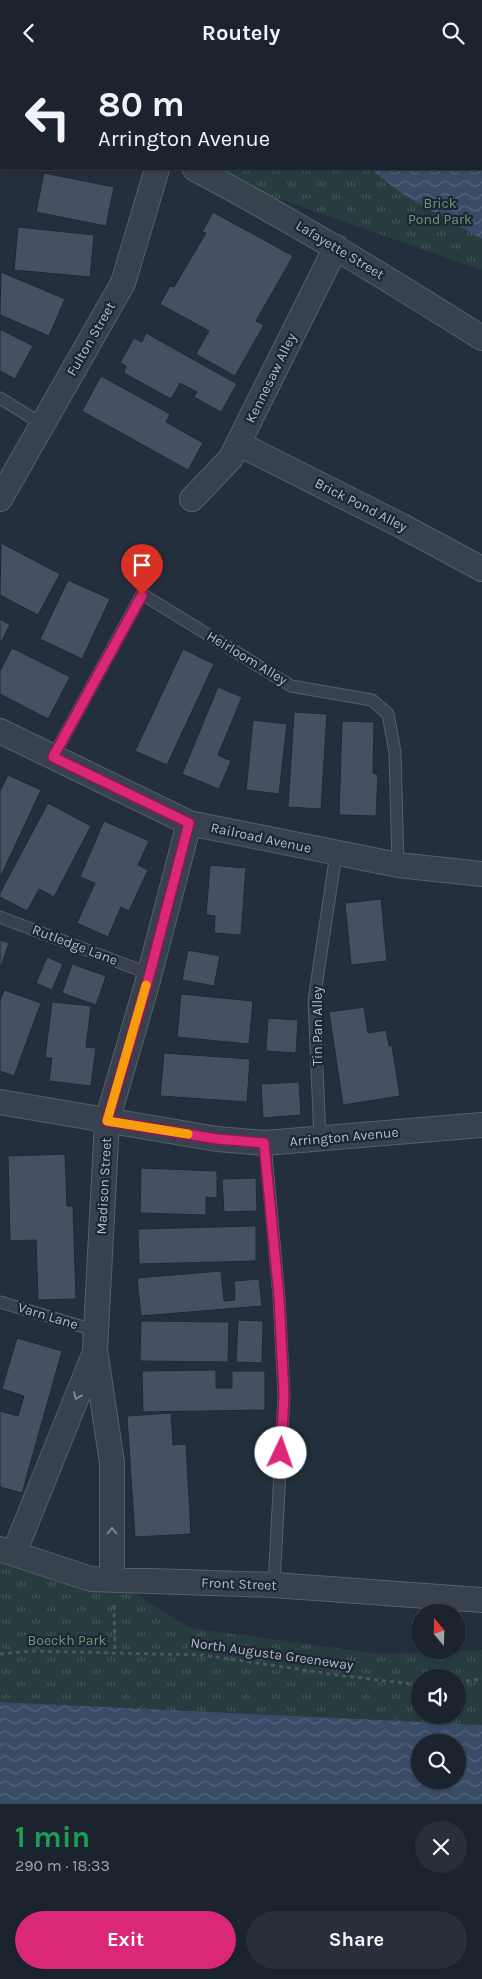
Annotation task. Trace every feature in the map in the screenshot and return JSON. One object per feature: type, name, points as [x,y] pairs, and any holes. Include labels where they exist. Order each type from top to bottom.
[{"type":"street","name":"Fulton Street","points":[[0,499],[123,283],[157,170]]},
{"type":"street","name":"Lafayette Street","points":[[197,170],[289,219],[482,338]]},
{"type":"street","name":"Kennesaw Alley","points":[[192,499],[231,458],[239,444],[336,247]]},
{"type":"street","name":"Brick Pond Alley","points":[[239,444],[402,526],[482,569]]},
{"type":"street","name":"Railroad Avenue","points":[[0,731],[189,823],[398,865],[482,874]]},
{"type":"street","name":"Madison Street","points":[[112,1579],[112,1463],[96,1341],[107,1121],[150,973],[189,823]]},
{"type":"street","name":"Arrington Avenue","points":[[0,1102],[217,1139],[264,1143],[482,1125]]},
{"type":"street","name":"Madison Street","points":[[7,1551],[96,1341]]},
{"type":"street","name":"Front Street","points":[[7,1551],[91,1579],[274,1585],[482,1600]]},
{"type":"lane","points":[[0,398],[42,424]]},
{"type":"lane","name":"Heirloom Alley","points":[[53,757],[142,595],[291,685],[372,701],[388,714],[395,752],[398,865]]},
{"type":"lane","name":"Tin Pan Alley","points":[[320,1139],[314,999],[336,854]]},
{"type":"lane","name":"Rutledge Lane","points":[[0,917],[150,973]]},
{"type":"lane","points":[[264,1143],[279,1297],[284,1395],[274,1585]]},
{"type":"lane","name":"Varn Lane","points":[[0,1302],[96,1341]]},
{"type":"path","points":[[112,1579],[116,1652]]},
{"type":"path","name":"North Augusta Greeneway","points":[[0,1654],[31,1651],[203,1655],[411,1684]]},
{"type":"path","points":[[466,1681],[482,1679]]},
{"type":"green space","name":"Brick Pond Park","points":[[218,170],[482,170],[482,270],[223,179]]},
{"type":"green space","name":"Boeckh Park","points":[[0,1549],[112,1579],[190,1628],[379,1654],[411,1653],[411,1659],[466,1659],[466,1651],[482,1650],[482,1725],[461,1724],[466,1724],[466,1669],[411,1669],[411,1722],[0,1702]]},
{"type":"water","points":[[371,170],[482,170],[482,239],[404,195]]},
{"type":"water","points":[[0,1702],[411,1722],[411,1724],[482,1725],[482,1804],[0,1804]]},
{"type":"building","points":[[44,173],[114,187],[106,226],[36,212]]},
{"type":"building","points":[[213,212],[293,256],[256,321],[264,325],[235,376],[196,354],[209,331],[160,304],[170,286],[174,287],[206,233],[202,232]]},
{"type":"building","points":[[18,227],[94,235],[90,277],[14,270]]},
{"type":"building","points":[[1,272],[65,299],[49,336],[0,315]]},
{"type":"building","points":[[0,329],[33,346],[15,379],[0,371]]},
{"type":"building","points":[[146,333],[237,384],[221,412],[194,397],[197,392],[180,383],[171,399],[124,373],[126,366],[120,363],[134,338],[142,342]]},
{"type":"building","points":[[101,376],[170,414],[166,422],[203,443],[188,470],[82,411]]},
{"type":"building","points":[[1,543],[60,574],[38,615],[0,595]]},
{"type":"building","points":[[68,580],[110,599],[82,659],[40,639]]},
{"type":"building","points":[[0,619],[10,625],[0,644]]},
{"type":"building","points":[[12,648],[70,677],[48,719],[0,694],[0,671]]},
{"type":"building","points":[[183,649],[214,664],[167,765],[135,751]]},
{"type":"building","points":[[218,687],[242,697],[218,755],[231,761],[219,789],[182,774]]},
{"type":"building","points":[[294,712],[327,714],[321,809],[288,807]]},
{"type":"building","points":[[253,720],[287,724],[279,794],[246,790]]},
{"type":"building","points":[[342,721],[374,722],[373,773],[378,775],[376,816],[339,815]]},
{"type":"building","points":[[8,775],[41,790],[0,878],[0,791]]},
{"type":"building","points":[[48,803],[91,826],[54,897],[39,889],[27,911],[0,897],[0,893]]},
{"type":"building","points":[[104,821],[149,841],[138,865],[148,870],[129,911],[121,907],[108,937],[77,923],[95,883],[80,877]]},
{"type":"building","points":[[210,865],[246,868],[241,935],[214,933],[215,916],[206,915]]},
{"type":"building","points":[[381,899],[387,961],[351,965],[345,903]]},
{"type":"building","points":[[0,940],[9,943],[0,969]]},
{"type":"building","points":[[188,950],[220,956],[214,986],[182,980]]},
{"type":"building","points":[[47,957],[63,964],[52,990],[36,983]]},
{"type":"building","points":[[72,964],[106,976],[96,1005],[62,993]]},
{"type":"building","points":[[4,990],[41,1003],[14,1076],[0,1071],[0,1001]]},
{"type":"building","points":[[181,994],[253,1001],[249,1044],[177,1037]]},
{"type":"building","points":[[52,1002],[91,1006],[86,1047],[96,1048],[91,1086],[49,1081],[52,1058],[45,1058]]},
{"type":"building","points":[[364,1007],[368,1033],[386,1030],[389,1046],[392,1046],[400,1096],[343,1105],[329,1012]]},
{"type":"building","points":[[268,1018],[298,1020],[296,1053],[266,1051]]},
{"type":"building","points":[[164,1053],[250,1059],[247,1102],[160,1096]]},
{"type":"building","points":[[299,1082],[301,1115],[263,1118],[261,1084]]},
{"type":"building","points":[[65,1154],[67,1206],[73,1206],[76,1299],[38,1300],[36,1240],[10,1241],[8,1156]]},
{"type":"building","points":[[141,1168],[217,1171],[217,1198],[206,1197],[206,1215],[140,1213]]},
{"type":"building","points":[[256,1178],[257,1211],[224,1212],[222,1179]]},
{"type":"building","points":[[256,1226],[256,1261],[139,1264],[138,1229]]},
{"type":"building","points":[[221,1271],[224,1301],[235,1300],[234,1281],[259,1279],[262,1306],[141,1316],[137,1278]]},
{"type":"building","points":[[238,1320],[263,1321],[262,1363],[236,1362]]},
{"type":"building","points":[[141,1321],[229,1322],[228,1362],[140,1361]]},
{"type":"building","points":[[17,1338],[62,1351],[22,1493],[0,1487],[0,1411],[18,1416],[24,1396],[2,1389]]},
{"type":"building","points":[[216,1370],[216,1388],[232,1388],[232,1371],[265,1371],[265,1410],[143,1412],[142,1371]]},
{"type":"building","points":[[171,1413],[173,1445],[186,1444],[191,1534],[135,1537],[127,1416]]},
{"type":"slow traffic","points":[[146,985],[107,1121],[188,1134]]},
{"type":"route","points":[[142,595],[53,757],[189,823],[147,984],[107,1121],[217,1139],[264,1143],[279,1297],[284,1395],[281,1453]]}]
